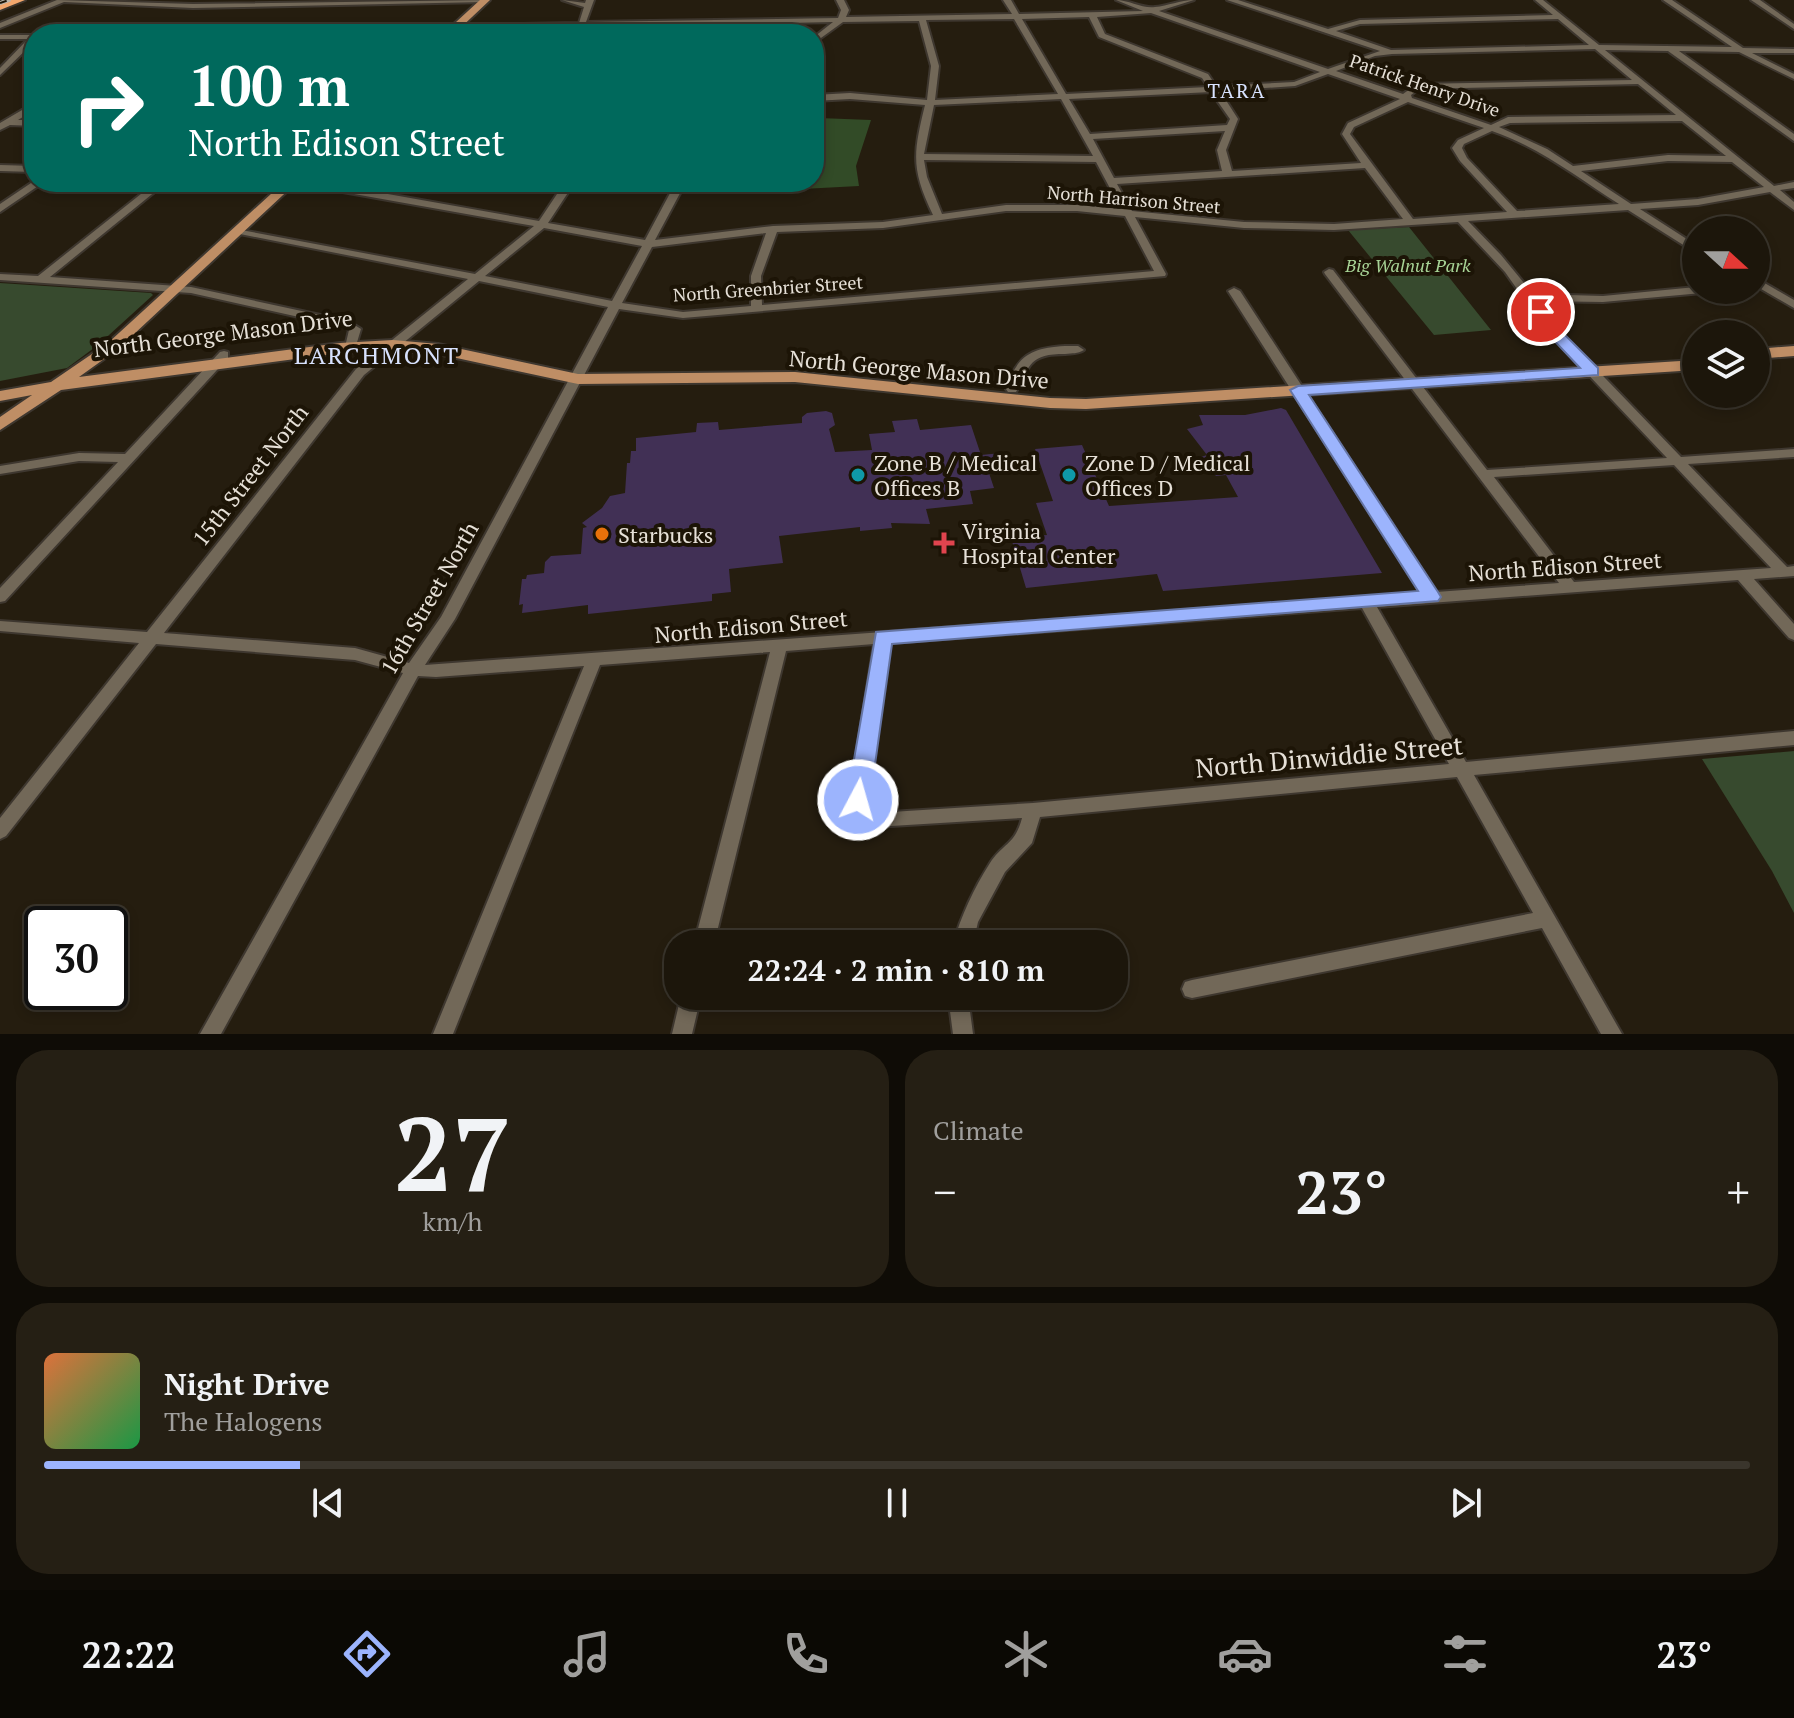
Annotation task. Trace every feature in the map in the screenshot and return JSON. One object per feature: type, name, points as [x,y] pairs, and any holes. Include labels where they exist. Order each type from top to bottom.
[{"type":"highway","points":[[0,7],[19,0]]},
{"type":"main road","points":[[459,24],[485,0]]},
{"type":"main road","points":[[0,424],[78,373],[177,289],[279,192]]},
{"type":"main road","name":"North George Mason Drive","points":[[0,388],[78,373],[352,343],[398,341],[581,374],[795,377],[1050,403],[1086,404],[1295,386]]},
{"type":"main road","points":[[1770,353],[1794,351]]},
{"type":"main road","name":"North George Mason Drive","points":[[1589,368],[1682,358]]},
{"type":"main road","name":"North George Mason Drive","points":[[0,398],[220,359]]},
{"type":"main road","points":[[1770,360],[1794,359]]},
{"type":"main road","name":"North George Mason Drive","points":[[581,374],[832,371],[1070,394],[1118,394],[1682,365]]},
{"type":"main road","points":[[0,398],[13,406],[0,424]]},
{"type":"street","points":[[0,26],[62,0],[193,6],[319,1],[485,0]]},
{"type":"street","points":[[164,24],[203,0]]},
{"type":"street","points":[[566,0],[589,3],[583,23]]},
{"type":"street","points":[[824,33],[841,20],[845,10],[840,0]]},
{"type":"street","points":[[1007,0],[1130,213]]},
{"type":"street","name":"Patrick Henry Drive","points":[[1120,0],[1156,10]]},
{"type":"street","name":"Patrick Henry Drive","points":[[1131,0],[1538,141],[1682,232]]},
{"type":"street","points":[[520,24],[1092,15],[1156,10],[1190,0]]},
{"type":"street","points":[[1231,0],[1392,52]]},
{"type":"street","points":[[1539,0],[1794,207]]},
{"type":"street","points":[[1667,0],[1741,50],[1794,77]]},
{"type":"street","points":[[1755,0],[1794,27]]},
{"type":"street","points":[[1092,15],[1102,35],[1205,76],[1234,119],[1221,148],[1222,161],[1228,173]]},
{"type":"street","points":[[1329,31],[1360,22],[1560,17]]},
{"type":"street","points":[[922,19],[936,77],[918,157],[923,182],[938,216]]},
{"type":"street","points":[[0,37],[24,37]]},
{"type":"street","points":[[824,97],[850,96],[929,103],[1295,84],[1374,54],[1392,52],[1595,47],[1794,51]]},
{"type":"street","points":[[0,73],[24,48]]},
{"type":"street","points":[[1671,49],[1794,138]]},
{"type":"street","points":[[1410,221],[1349,141],[1346,129],[1425,86],[1638,82]]},
{"type":"street","points":[[4,124],[24,112]]},
{"type":"street","points":[[1514,214],[1457,148],[1461,142],[1508,120],[1682,118]]},
{"type":"street","points":[[4,124],[24,123]]},
{"type":"street","name":"Patrick Henry Drive","points":[[1496,126],[1572,169],[1682,241]]},
{"type":"street","points":[[1087,137],[1230,128]]},
{"type":"street","points":[[918,157],[1097,159]]},
{"type":"street","points":[[1572,169],[1668,158],[1732,159]]},
{"type":"street","points":[[1111,181],[1368,165]]},
{"type":"street","points":[[0,168],[24,169]]},
{"type":"street","name":"North Harrison Street","points":[[359,192],[648,244],[773,229],[840,228],[1006,208],[1046,207],[1291,228],[1698,202],[1794,185]]},
{"type":"street","points":[[0,209],[25,192]]},
{"type":"street","points":[[40,280],[150,192]]},
{"type":"street","name":"15th Street North","points":[[0,831],[360,372],[542,225],[563,192]]},
{"type":"street","name":"16th Street North","points":[[210,1034],[413,670],[447,619],[581,374],[676,192]]},
{"type":"street","name":"North Greenbrier Street","points":[[240,231],[616,305],[683,315],[1161,274],[1130,213]]},
{"type":"street","points":[[1460,218],[1508,265],[1550,328],[1677,461],[1789,571]]},
{"type":"street","points":[[757,309],[756,276],[773,229]]},
{"type":"street","points":[[1329,272],[1571,588]]},
{"type":"street","points":[[0,277],[177,289],[343,322],[355,328],[352,343]]},
{"type":"street","points":[[1770,290],[1794,305]]},
{"type":"street","points":[[1234,291],[1431,597]]},
{"type":"street","points":[[1532,297],[1603,299],[1682,292]]},
{"type":"street","points":[[1770,299],[1794,314]]},
{"type":"street","points":[[1012,389],[1018,367],[1033,354],[1078,350]]},
{"type":"street","points":[[0,597],[220,359]]},
{"type":"street","points":[[1483,474],[1794,453]]},
{"type":"street","points":[[0,470],[79,457],[131,458]]},
{"type":"street","name":"North Edison Street","points":[[0,626],[355,654],[413,670],[436,671],[1789,571]]},
{"type":"street","points":[[1742,575],[1794,634]]},
{"type":"street","points":[[1367,603],[1612,1034]]},
{"type":"street","name":"North Dinwiddie Street","points":[[883,637],[858,800],[868,814],[891,819],[1033,810],[1794,738]]},
{"type":"street","points":[[708,930],[779,646]]},
{"type":"street","points":[[443,1034],[594,661]]},
{"type":"street","points":[[967,930],[998,866],[1026,838],[1033,810]]},
{"type":"street","points":[[1192,989],[1545,919]]},
{"type":"street","points":[[682,1034],[688,1010]]},
{"type":"street","points":[[960,1010],[963,1034]]},
{"type":"green space","points":[[824,118],[871,120],[856,166],[859,186],[824,188]]},
{"type":"green space","name":"Big Walnut Park","points":[[1409,227],[1491,330],[1434,335],[1348,230]]},
{"type":"green space","points":[[0,283],[153,295],[98,345],[67,368],[0,381]]},
{"type":"green space","points":[[1794,751],[1794,913],[1772,871],[1702,759]]},
{"type":"building","points":[[1281,408],[1286,410],[1382,573],[1163,591],[1157,574],[1026,588],[1011,538],[1047,535],[1036,503],[1053,501],[1035,449],[1082,445],[1109,506],[1238,497],[1226,475],[1216,476],[1201,457],[1207,455],[1187,429],[1203,425],[1199,415],[1245,415]]},
{"type":"building","points":[[807,413],[832,413],[835,425],[829,429],[835,452],[872,450],[869,434],[895,432],[892,421],[917,419],[920,430],[971,425],[981,455],[1001,453],[1007,471],[989,473],[994,488],[970,491],[973,504],[926,509],[930,524],[891,523],[892,528],[860,531],[860,527],[779,536],[783,563],[729,569],[731,592],[712,594],[712,601],[588,614],[588,605],[522,613],[523,604],[519,605],[522,579],[526,579],[527,575],[544,573],[545,562],[551,556],[581,554],[583,528],[587,527],[582,523],[602,508],[610,496],[625,493],[627,463],[630,463],[631,451],[636,451],[636,438],[696,432],[697,423],[718,422],[719,430],[802,423],[802,417]]},
{"type":"railway","points":[[0,3],[9,0]]},
{"type":"place","name":"Zone B / Medical Offices B","points":[[858,475]]},
{"type":"place","name":"Zone D / Medical Offices D","points":[[1069,475]]},
{"type":"place","name":"Starbucks","points":[[602,534]]},
{"type":"place","name":"Virginia Hospital Center","points":[[944,543]]},
{"type":"district","name":"TARA","points":[[1237,90]]},
{"type":"district","name":"LARCHMONT","points":[[377,355]]},
{"type":"route","points":[[858,800],[883,637],[1431,597],[1298,390],[1593,372],[1550,328],[1541,312]]}]
